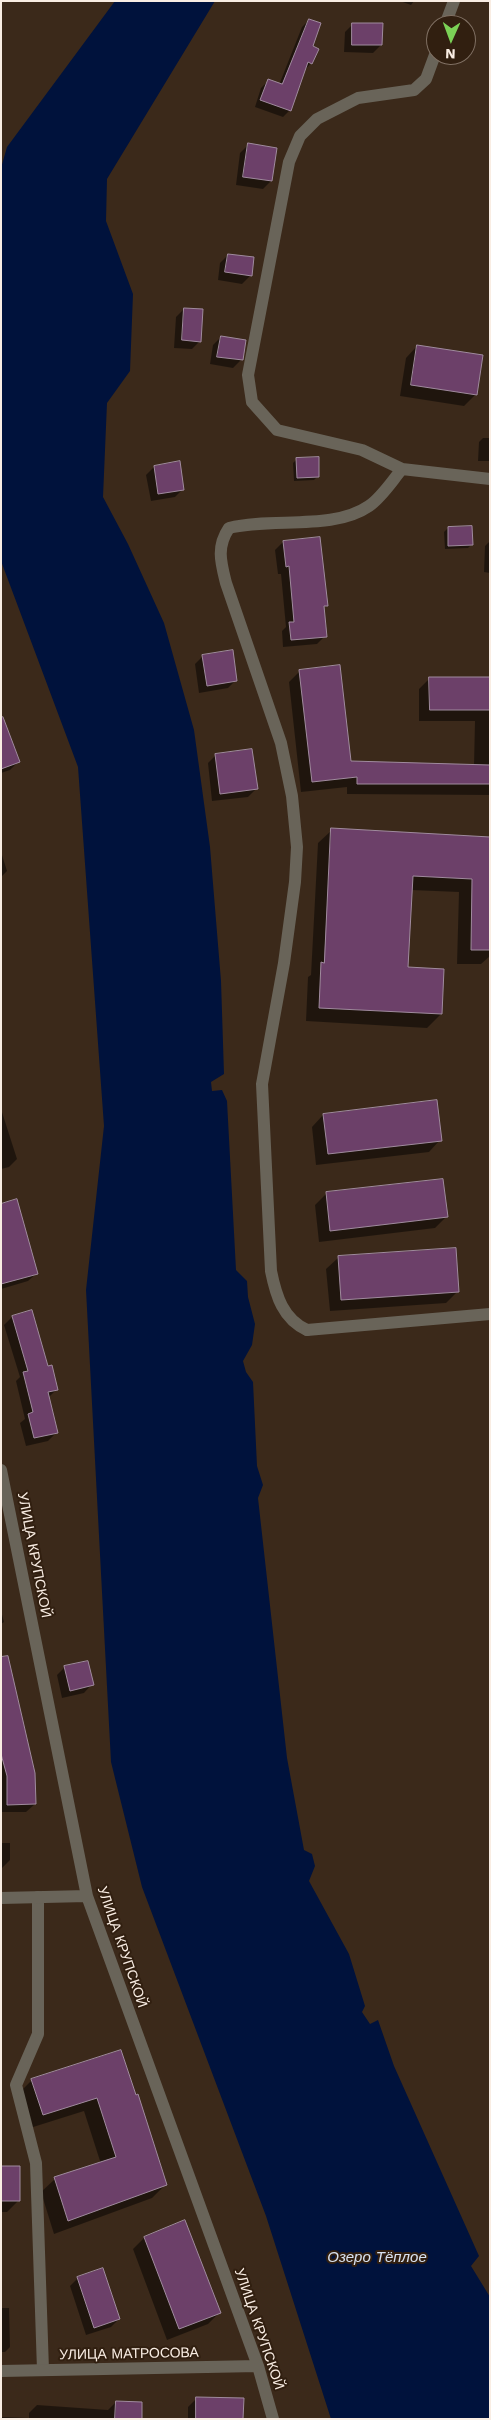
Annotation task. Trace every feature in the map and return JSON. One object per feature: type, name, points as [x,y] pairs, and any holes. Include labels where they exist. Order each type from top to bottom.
[{"type":"street","points":[[449,15],[454,1]]},
{"type":"street","points":[[431,65],[426,80],[414,90],[358,98],[317,119],[300,136],[289,162],[248,376],[252,402],[277,430],[362,450],[402,469],[490,479]]},
{"type":"street","points":[[402,469],[371,505],[358,513],[319,520],[247,524],[229,528],[222,539],[221,559],[226,583],[281,743],[292,796],[297,847],[295,882],[284,963],[262,1084],[271,1272],[277,1298],[289,1318],[307,1330],[490,1314]]},
{"type":"street","name":"УЛИЦА КРУПСКОЙ","points":[[1,1470],[4,1498],[87,1896],[258,2366],[273,2419]]},
{"type":"street","points":[[1,1898],[87,1896]]},
{"type":"street","points":[[38,1897],[38,2034],[16,2085],[36,2163],[43,2370]]},
{"type":"street","name":"УЛИЦА МАТРОСОВА","points":[[1,2371],[258,2366]]},
{"type":"water","name":"Озеро Тёплое","points":[[115,1],[215,1],[107,179],[106,221],[133,294],[130,371],[107,403],[103,497],[128,544],[164,623],[194,730],[210,847],[221,981],[224,1074],[211,1082],[212,1091],[222,1090],[227,1101],[236,1270],[247,1281],[248,1297],[255,1324],[252,1345],[243,1361],[246,1372],[253,1382],[257,1466],[263,1485],[258,1498],[287,1758],[304,1850],[312,1854],[315,1866],[309,1881],[349,1954],[365,2006],[362,2012],[370,2024],[378,2020],[394,2066],[479,2256],[471,2266],[490,2297],[490,2419],[331,2419],[266,2216],[142,1887],[111,1762],[86,1290],[104,1126],[78,767],[1,561],[1,168],[7,147]]},
{"type":"building","points":[[309,19],[321,23],[313,46],[319,49],[312,64],[308,62],[291,111],[260,100],[268,79],[282,84]]},
{"type":"building","points":[[352,23],[383,23],[382,45],[352,45]]},
{"type":"building","points":[[248,143],[277,148],[272,181],[243,177]]},
{"type":"building","points":[[228,254],[254,257],[252,276],[225,272]]},
{"type":"building","points":[[184,308],[203,309],[201,342],[182,340]]},
{"type":"building","points":[[221,336],[246,340],[243,360],[217,357]]},
{"type":"building","points":[[417,345],[483,355],[477,395],[411,385]]},
{"type":"building","points":[[319,457],[319,477],[297,478],[296,458]]},
{"type":"building","points":[[180,461],[184,490],[158,494],[154,466]]},
{"type":"building","points":[[472,526],[473,545],[448,546],[448,527]]},
{"type":"building","points":[[320,537],[328,606],[324,606],[327,637],[291,640],[289,622],[294,622],[289,566],[286,567],[283,541]]},
{"type":"building","points":[[233,650],[237,681],[207,686],[202,655]]},
{"type":"building","points":[[340,665],[351,761],[490,765],[490,784],[357,784],[357,777],[312,782],[299,670]]},
{"type":"building","points":[[429,677],[490,677],[490,710],[430,710]]},
{"type":"building","points":[[3,717],[20,762],[1,769],[1,718]]},
{"type":"building","points":[[252,749],[258,789],[220,794],[215,754]]},
{"type":"building","points":[[331,828],[490,837],[490,950],[471,950],[472,879],[413,876],[408,967],[444,969],[442,1014],[319,1008],[321,962],[324,963]]},
{"type":"building","points":[[437,1100],[442,1141],[328,1154],[323,1114]]},
{"type":"building","points":[[443,1179],[448,1217],[330,1231],[326,1192]]},
{"type":"building","points":[[17,1199],[38,1274],[1,1284],[1,1204]]},
{"type":"building","points":[[456,1248],[459,1292],[341,1300],[338,1256]]},
{"type":"building","points":[[32,1310],[48,1366],[52,1365],[58,1390],[48,1392],[58,1433],[34,1438],[28,1414],[33,1412],[23,1372],[28,1371],[12,1316]]},
{"type":"building","points":[[8,1656],[35,1773],[36,1804],[7,1805],[7,1776],[1,1754],[1,1657]]},
{"type":"building","points":[[88,1661],[94,1685],[70,1691],[64,1666]]},
{"type":"building","points":[[121,2050],[136,2095],[138,2094],[167,2185],[68,2221],[54,2177],[116,2157],[97,2098],[43,2115],[31,2079]]},
{"type":"building","points":[[1,2166],[20,2166],[20,2201],[1,2201]]},
{"type":"building","points":[[185,2220],[221,2313],[179,2329],[144,2237]]},
{"type":"building","points":[[103,2268],[120,2319],[94,2328],[77,2277]]},
{"type":"building","points":[[196,2397],[244,2398],[243,2419],[196,2419]]},
{"type":"building","points":[[116,2401],[142,2402],[142,2419],[115,2419]]}]
